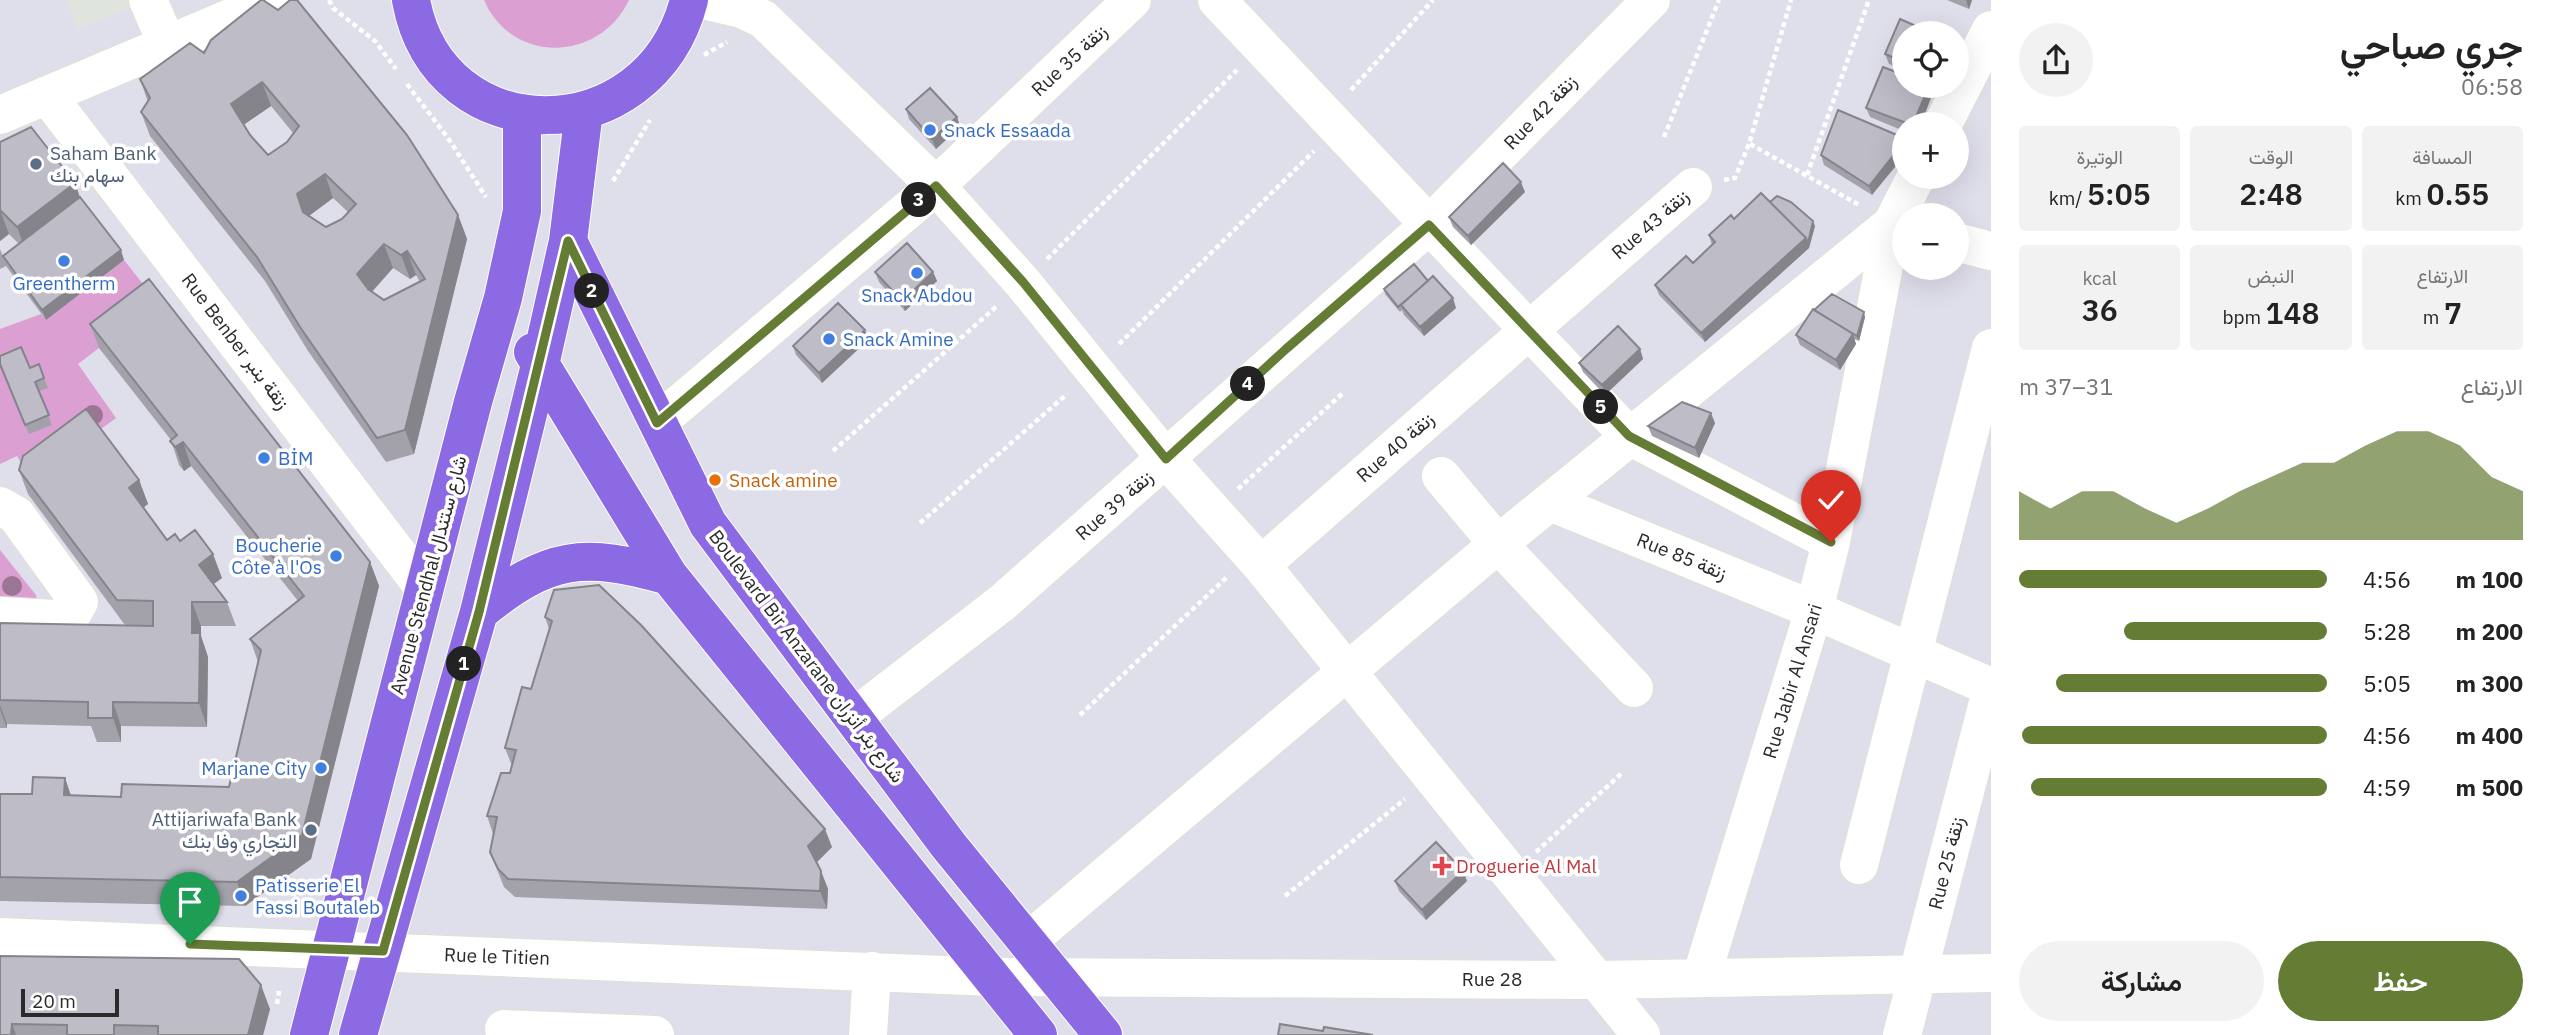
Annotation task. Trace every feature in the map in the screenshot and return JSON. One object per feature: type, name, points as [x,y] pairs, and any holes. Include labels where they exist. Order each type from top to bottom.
[{"type":"main road","points":[[411,0],[421,33],[445,70],[481,98],[522,113],[554,115],[584,111],[622,96],[654,70],[677,37],[689,0]]},
{"type":"main road","points":[[358,1035],[479,612],[540,365],[568,241],[584,111]]},
{"type":"main road","name":"Avenue Stendhal شارع ستندال","points":[[309,1035],[424,588],[503,298],[523,193],[522,113]]},
{"type":"main road","name":"Boulevard Bir Anzarane شارع بئر أنزران","points":[[568,241],[708,524],[852,718],[1103,1035]]},
{"type":"main road","points":[[503,298],[540,365],[669,576],[1038,1035]]},
{"type":"main road","points":[[479,612],[530,574],[563,564],[612,562],[669,576]]},
{"type":"street","points":[[148,0],[167,44]]},
{"type":"street","points":[[0,115],[273,0]]},
{"type":"street","points":[[703,0],[763,19],[936,186],[1023,282],[1166,459],[1256,559],[1641,1035]]},
{"type":"street","name":"Rue 35 زنقة","points":[[657,423],[936,186],[1132,0]]},
{"type":"street","points":[[1217,0],[1629,436],[1831,542]]},
{"type":"street","name":"Rue 42 زنقة","points":[[1429,225],[1651,0]]},
{"type":"street","points":[[1949,112],[1991,30]]},
{"type":"street","name":"Rue Benber زنقة بنبر","points":[[47,95],[424,588]]},
{"type":"street","name":"Rue 43 زنقة","points":[[1528,330],[1693,187]]},
{"type":"street","name":"Rue 39 زنقة","points":[[852,718],[1003,602],[1429,225]]},
{"type":"street","points":[[1027,942],[1629,436],[1892,230]]},
{"type":"street","points":[[1969,245],[1991,251]]},
{"type":"street","name":"Rue Jabir Al Ansari","points":[[1701,978],[1814,610],[1892,253]]},
{"type":"street","name":"Rue 40 زنقة","points":[[1256,559],[1528,330]]},
{"type":"street","points":[[1859,865],[1991,348]]},
{"type":"street","points":[[1441,476],[1498,544],[1634,688]]},
{"type":"street","name":"Rue 85 زنقة","points":[[1549,502],[1814,610],[1991,689]]},
{"type":"street","points":[[0,506],[16,515],[78,599],[79,606],[72,614],[54,619],[0,616]]},
{"type":"street","name":"Rue 25 زنقة","points":[[1902,1035],[1991,689]]},
{"type":"street","name":"Rue le Titien","points":[[0,937],[994,977]]},
{"type":"street","points":[[868,1035],[872,971]]},
{"type":"street","name":"Rue 28","points":[[994,977],[1598,980],[1918,972],[1991,973]]},
{"type":"street","points":[[504,1029],[655,1035]]},
{"type":"path","points":[[329,0],[333,8],[375,41],[448,138],[488,201]]},
{"type":"path","points":[[919,523],[1094,369],[1332,122],[1433,0]]},
{"type":"path","points":[[1664,137],[1718,0]]},
{"type":"path","name":"Rue 43 زنقة","points":[[1693,187],[1735,178],[1749,144],[1790,0]]},
{"type":"path","points":[[1807,175],[1869,0]]},
{"type":"path","points":[[702,56],[725,45],[750,13]]},
{"type":"path","points":[[833,451],[1023,282],[1262,45]]},
{"type":"path","points":[[612,182],[653,115]]},
{"type":"path","points":[[1749,144],[1892,222]]},
{"type":"path","points":[[1213,512],[1343,393]]},
{"type":"path","points":[[1080,715],[1256,559]]},
{"type":"path","points":[[1512,874],[1622,773]]},
{"type":"path","points":[[1285,896],[1433,776]]},
{"type":"path","points":[[291,913],[295,888]]},
{"type":"shaded area","points":[[66,0],[148,0],[78,30]]},
{"type":"shaded area","points":[[484,0],[629,0],[616,20],[598,35],[578,44],[556,48],[535,45],[514,36],[497,21]]},
{"type":"shaded area","points":[[124,260],[158,303],[78,364],[116,418],[31,480],[17,456],[0,464],[0,329],[41,314],[46,320]]},
{"type":"shaded area","points":[[0,550],[36,595],[37,599],[0,608]]},
{"type":"building","points":[[261,0],[278,10],[290,0],[297,0],[407,135],[458,215],[405,430],[377,438],[300,327],[257,257],[141,112],[150,98],[140,79],[190,43],[204,53],[211,40]],"holes":[[[262,82],[299,126],[287,142],[268,155],[250,135],[231,104]],[[325,174],[356,204],[342,219],[326,227],[303,212],[297,194]],[[384,244],[401,255],[407,251],[425,279],[384,300],[368,289],[357,274]]]},
{"type":"building","points":[[1892,38],[1892,57],[1885,54]]},
{"type":"building","points":[[1883,67],[1892,70],[1892,98],[1924,98],[1918,112],[1892,112],[1892,118],[1866,108]]},
{"type":"building","points":[[930,88],[957,117],[932,139],[906,109]]},
{"type":"building","points":[[1838,110],[1892,133],[1892,157],[1869,186],[1821,155]]},
{"type":"building","points":[[31,127],[75,183],[17,227],[0,210],[0,142]]},
{"type":"building","points":[[1503,163],[1521,182],[1468,236],[1449,217]]},
{"type":"building","points":[[1761,193],[1806,238],[1701,333],[1655,285],[1686,256],[1693,263],[1715,242],[1709,235],[1731,215],[1734,219]]},
{"type":"building","points":[[1777,196],[1791,202],[1813,221],[1808,243],[1770,202]]},
{"type":"building","points":[[80,197],[121,250],[42,310],[3,256]]},
{"type":"building","points":[[907,243],[933,272],[902,301],[875,272]]},
{"type":"building","points":[[1414,264],[1428,281],[1398,307],[1384,289]]},
{"type":"building","points":[[1433,276],[1453,298],[1420,327],[1401,305]]},
{"type":"building","points":[[149,279],[370,562],[302,835],[237,882],[0,877],[0,794],[32,794],[33,777],[65,778],[64,795],[121,797],[122,784],[229,787],[261,650],[250,639],[304,596],[183,442],[175,447],[170,441],[177,435],[90,324]]},
{"type":"building","points":[[1832,294],[1864,312],[1857,336],[1814,310]]},
{"type":"building","points":[[838,303],[865,330],[819,373],[793,346]]},
{"type":"building","points":[[1813,309],[1853,334],[1836,360],[1796,335]]},
{"type":"building","points":[[1618,326],[1640,349],[1602,385],[1579,363]]},
{"type":"building","points":[[21,347],[30,368],[39,364],[44,378],[35,382],[49,415],[25,425],[0,364],[0,356]]},
{"type":"building","points":[[1682,402],[1711,413],[1695,448],[1648,426]]},
{"type":"building","points":[[86,409],[139,480],[129,488],[167,540],[175,534],[180,541],[195,530],[213,554],[199,565],[227,602],[192,602],[192,633],[200,633],[199,703],[113,702],[113,718],[88,718],[88,702],[0,700],[0,623],[153,626],[153,601],[117,600],[19,470],[23,456]]},
{"type":"building","points":[[599,585],[641,625],[825,829],[808,846],[821,871],[820,891],[508,879],[498,869],[490,852],[497,817],[487,816],[501,773],[510,773],[516,750],[505,748],[522,687],[531,689],[552,621],[545,617],[554,590]]},
{"type":"building","points":[[1436,842],[1463,871],[1422,910],[1395,881]]},
{"type":"building","points":[[0,956],[239,959],[261,985],[248,1035],[158,1035],[158,1026],[114,1025],[114,1035],[67,1035],[67,1025],[12,1024],[11,1035],[0,1035]]},
{"type":"building","points":[[1280,1024],[1323,1031],[1324,1027],[1373,1035],[1278,1035]]},
{"type":"place","name":"Snack Essaada","points":[[930,130]]},
{"type":"place","name":"Saham Bank سهام بنك","points":[[36,164]]},
{"type":"place","name":"Greentherm","points":[[64,261]]},
{"type":"place","name":"Snack Abdou","points":[[917,273]]},
{"type":"place","name":"Snack Amine","points":[[829,339]]},
{"type":"place","name":"BİM","points":[[264,458]]},
{"type":"place","name":"Snack amine","points":[[715,480]]},
{"type":"place","name":"Boucherie Côte à l'Os","points":[[336,556]]},
{"type":"place","name":"Marjane City","points":[[321,768]]},
{"type":"place","name":"Attijariwafa Bank التجاري وفا بنك","points":[[311,830]]},
{"type":"place","name":"Droguerie Al Mal","points":[[1442,866]]},
{"type":"place","name":"Patisserie El Fassi Boutaleb","points":[[241,896]]},
{"type":"route","points":[[190,944],[383,951],[479,612],[568,241],[657,423],[936,186],[1023,282],[1166,459],[1286,349],[1429,225],[1629,436],[1831,542]]}]
